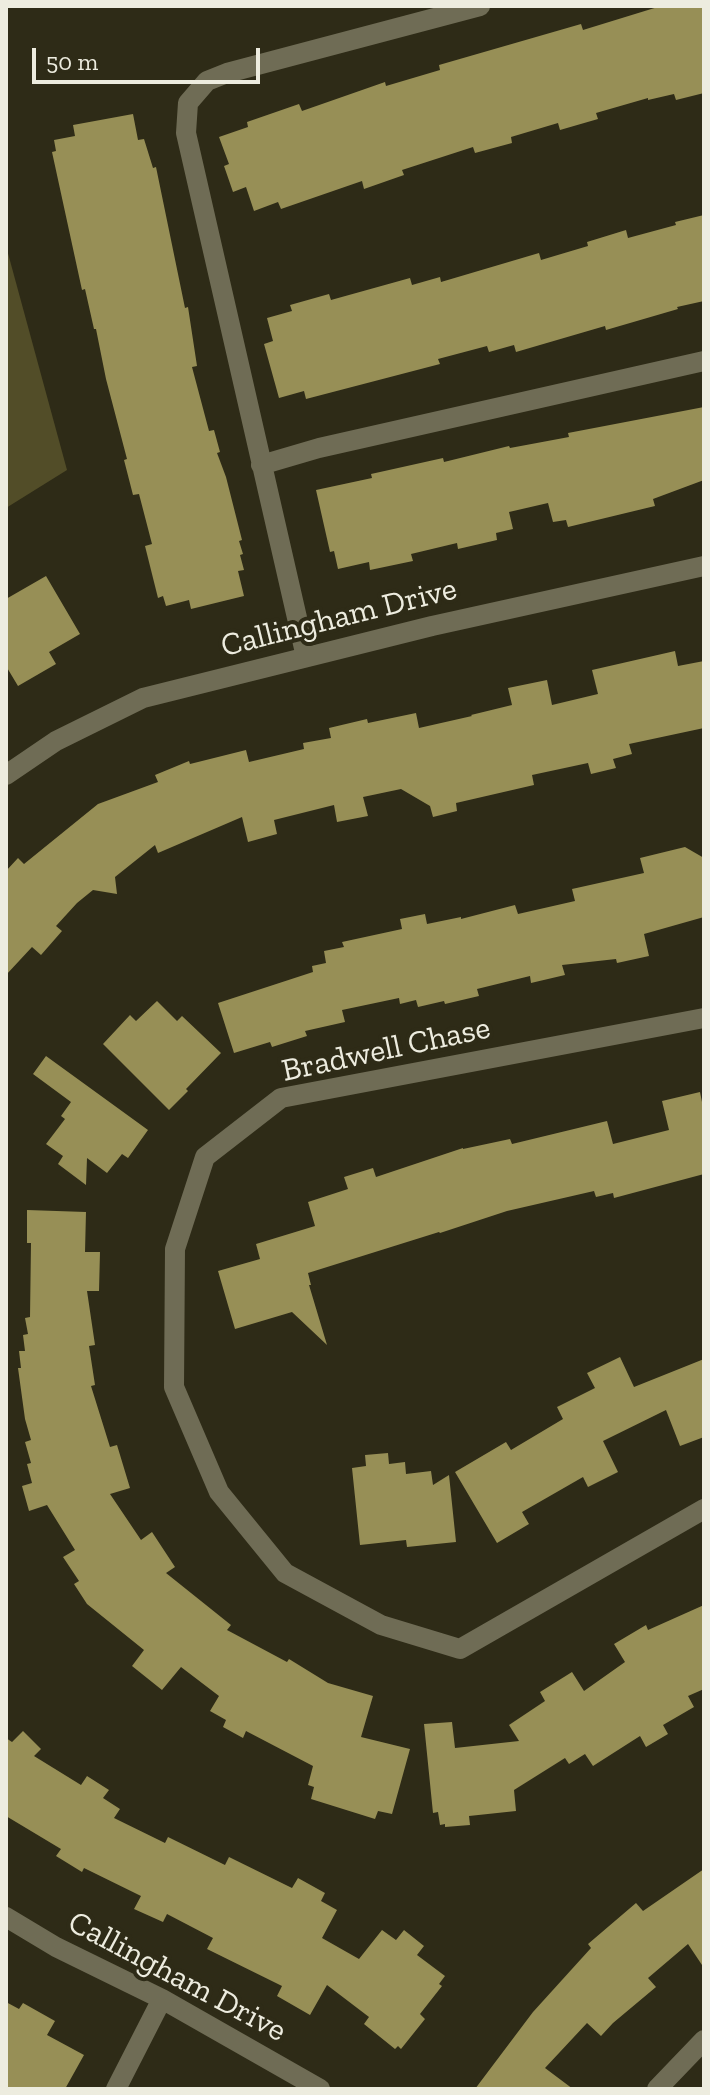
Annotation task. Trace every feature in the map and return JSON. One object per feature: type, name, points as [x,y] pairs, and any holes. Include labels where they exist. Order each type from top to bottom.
[{"type":"street","points":[[306,657],[186,133],[188,103],[207,81],[227,73],[480,6]]},
{"type":"street","points":[[261,465],[319,448],[704,361]]},
{"type":"street","name":"Callingham Drive","points":[[6,775],[56,741],[143,698],[432,626],[704,566]]},
{"type":"street","name":"Bradwell Chase","points":[[704,1018],[281,1098],[205,1157],[175,1249],[174,1387],[219,1492],[285,1573],[381,1625],[460,1649],[704,1509]]},
{"type":"street","name":"Callingham Drive","points":[[6,1917],[56,1947],[162,1999],[320,2089]]},
{"type":"street","points":[[116,2089],[162,1999]]},
{"type":"street","points":[[657,2089],[704,2040]]},
{"type":"shaded area","points":[[6,246],[67,470],[6,508]]},
{"type":"building","points":[[661,6],[704,6],[704,93],[676,100],[674,94],[648,98],[596,113],[598,119],[560,130],[558,123],[511,137],[512,143],[475,153],[473,147],[402,170],[404,175],[364,189],[362,181],[281,209],[278,202],[254,211],[246,187],[233,192],[224,166],[229,164],[219,137],[248,127],[247,122],[299,104],[302,111],[385,82],[386,86],[440,70],[439,65],[581,24],[583,30]]},
{"type":"building","points":[[133,114],[138,140],[144,139],[153,168],[156,167],[185,308],[188,307],[197,366],[192,367],[209,431],[214,430],[220,452],[217,453],[242,540],[239,541],[244,570],[238,571],[244,596],[191,609],[189,600],[166,606],[163,596],[158,598],[145,546],[152,544],[139,494],[133,495],[124,460],[127,459],[96,329],[85,289],[82,290],[52,152],[56,151],[54,140],[75,136],[73,125]]},
{"type":"building","points":[[704,215],[704,301],[516,352],[514,345],[489,352],[487,346],[438,359],[440,364],[306,399],[304,391],[279,398],[264,344],[273,341],[267,318],[292,311],[290,305],[329,294],[331,300],[410,278],[412,285],[440,277],[441,282],[539,253],[541,260],[588,246],[587,242],[626,230],[628,238]]},
{"type":"building","points":[[704,407],[704,480],[653,499],[655,506],[568,527],[566,520],[553,522],[548,503],[509,512],[513,529],[496,533],[497,540],[458,549],[457,543],[411,554],[413,561],[370,570],[369,562],[338,569],[334,551],[330,552],[316,490],[443,458],[444,462],[509,446],[569,437],[568,433]]},
{"type":"building","points":[[46,576],[80,634],[49,652],[56,664],[18,686],[6,666],[6,599]]},
{"type":"building","points":[[675,651],[678,666],[704,661],[704,728],[629,744],[632,754],[613,759],[616,768],[591,774],[588,763],[532,775],[534,785],[456,803],[457,811],[433,817],[430,806],[401,789],[363,797],[368,816],[337,822],[334,805],[274,820],[277,834],[248,842],[242,817],[158,853],[155,845],[115,877],[117,894],[93,890],[56,926],[62,931],[41,955],[32,947],[6,975],[6,871],[18,858],[24,864],[98,804],[158,782],[155,775],[189,761],[190,764],[246,750],[249,762],[304,749],[303,743],[331,738],[329,728],[367,719],[368,723],[416,713],[419,728],[472,716],[512,705],[508,688],[547,680],[552,705],[598,694],[592,670]]},
{"type":"building","points":[[685,847],[704,858],[704,917],[644,934],[649,956],[617,963],[616,959],[562,965],[565,975],[531,983],[530,976],[477,989],[479,996],[445,1004],[444,1001],[418,1007],[416,1000],[400,1004],[399,998],[342,1010],[345,1022],[305,1031],[307,1036],[272,1047],[270,1042],[234,1053],[218,1003],[313,972],[312,966],[326,963],[324,951],[344,947],[342,942],[402,929],[400,919],[425,914],[427,924],[515,905],[518,914],[575,901],[572,889],[644,873],[640,858]]},
{"type":"building","points":[[157,1001],[177,1021],[182,1016],[221,1053],[169,1110],[103,1044],[130,1015],[136,1021]]},
{"type":"building","points":[[46,1056],[148,1130],[128,1158],[122,1154],[107,1173],[87,1158],[86,1185],[58,1164],[63,1156],[46,1144],[65,1119],[61,1116],[71,1102],[33,1074]]},
{"type":"building","points":[[700,1092],[704,1112],[704,1174],[614,1198],[613,1193],[596,1197],[594,1191],[507,1211],[308,1273],[327,1345],[292,1312],[235,1329],[218,1271],[260,1259],[256,1244],[315,1226],[308,1202],[348,1189],[344,1177],[373,1168],[376,1177],[463,1148],[510,1139],[512,1144],[607,1121],[613,1144],[669,1130],[662,1101]]},
{"type":"building","points":[[27,1210],[86,1212],[85,1252],[100,1252],[99,1291],[87,1291],[95,1345],[89,1346],[95,1385],[91,1386],[110,1447],[117,1445],[130,1488],[110,1494],[141,1540],[152,1532],[175,1567],[166,1573],[231,1625],[227,1630],[287,1662],[289,1659],[328,1683],[373,1696],[361,1737],[410,1749],[392,1814],[378,1811],[375,1819],[311,1799],[314,1787],[308,1785],[313,1766],[246,1731],[243,1738],[223,1727],[226,1720],[210,1711],[219,1696],[181,1667],[162,1690],[132,1666],[144,1650],[87,1604],[74,1584],[79,1581],[63,1557],[75,1550],[47,1505],[29,1511],[22,1486],[32,1483],[25,1442],[31,1440],[18,1368],[21,1368],[19,1351],[25,1351],[23,1335],[28,1334],[25,1318],[30,1317],[31,1243],[27,1243]]},
{"type":"building","points":[[620,1357],[634,1387],[704,1359],[704,1437],[680,1446],[666,1410],[603,1441],[618,1472],[588,1487],[583,1477],[522,1512],[529,1524],[497,1543],[455,1472],[506,1442],[511,1450],[563,1419],[557,1407],[595,1388],[587,1373]]},
{"type":"building","points":[[388,1453],[389,1464],[405,1462],[406,1474],[431,1471],[433,1485],[449,1475],[456,1542],[407,1547],[406,1540],[360,1545],[352,1468],[366,1466],[365,1455]]},
{"type":"building","points":[[704,1605],[704,1689],[688,1696],[694,1707],[663,1725],[668,1734],[646,1747],[640,1736],[593,1766],[585,1754],[569,1764],[565,1758],[514,1790],[516,1811],[469,1816],[470,1825],[440,1825],[438,1812],[433,1813],[424,1724],[452,1722],[455,1748],[519,1741],[509,1725],[545,1701],[540,1692],[572,1672],[584,1691],[625,1662],[614,1644],[646,1625],[648,1630]]},
{"type":"building","points":[[23,1731],[41,1749],[34,1756],[81,1785],[87,1776],[109,1790],[103,1798],[120,1809],[114,1818],[165,1843],[168,1837],[225,1865],[229,1857],[292,1888],[298,1878],[325,1893],[321,1901],[337,1910],[322,1938],[359,1959],[382,1930],[396,1940],[404,1930],[424,1946],[417,1955],[445,1976],[439,1984],[442,1986],[420,2014],[425,2019],[401,2049],[398,2046],[395,2049],[364,2024],[369,2017],[327,1985],[310,2015],[277,1996],[282,1986],[207,1949],[213,1938],[167,1914],[163,1922],[134,1909],[141,1896],[84,1868],[82,1872],[56,1856],[61,1849],[6,1816],[6,1738],[12,1742]]},
{"type":"building","points":[[704,1869],[704,1968],[688,1944],[648,1978],[656,1987],[601,2036],[587,2023],[545,2068],[573,2089],[475,2089],[533,2012],[591,1948],[588,1944],[636,1903],[643,1911]]},
{"type":"building","points":[[6,2002],[19,2009],[23,2003],[55,2021],[47,2035],[84,2055],[65,2089],[6,2089]]}]
